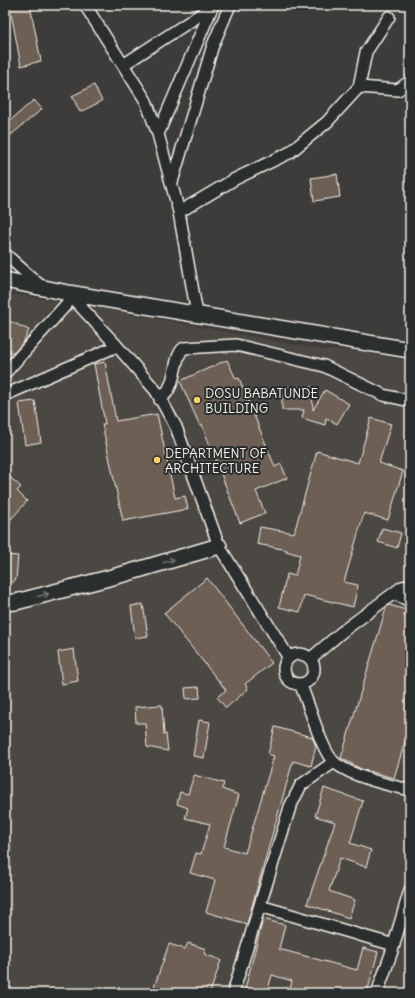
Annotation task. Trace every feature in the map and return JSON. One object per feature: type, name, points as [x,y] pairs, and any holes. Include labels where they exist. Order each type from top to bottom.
[{"type":"street","points":[[85,5],[146,101],[158,134],[179,212],[197,314]]},
{"type":"street","points":[[172,182],[213,45],[230,5]]},
{"type":"street","points":[[123,65],[213,6]]},
{"type":"street","points":[[158,134],[213,6]]},
{"type":"street","points":[[179,212],[234,179],[289,153],[327,122],[359,87],[366,52],[389,17]]},
{"type":"street","points":[[359,87],[398,90],[410,81]]},
{"type":"street","points":[[5,254],[43,288]]},
{"type":"street","points":[[5,280],[70,295],[197,314],[410,350]]},
{"type":"street","points":[[70,295],[156,391],[176,427],[219,546],[289,658]]},
{"type":"street","points":[[5,373],[70,295]]},
{"type":"street","points":[[160,400],[168,393],[174,377],[180,351],[184,348],[236,345],[324,366],[383,395],[410,401]]},
{"type":"street","points":[[5,395],[117,346]]},
{"type":"street","points":[[5,603],[16,602],[124,574],[219,546]]},
{"type":"street","points":[[310,659],[343,631],[402,587],[410,585]]},
{"type":"street","points":[[394,593],[410,601]]},
{"type":"street","points":[[297,654],[306,656],[310,659],[314,667],[312,677],[300,684],[295,683],[287,677],[285,668],[289,658],[297,654]]},
{"type":"street","points":[[300,684],[324,746],[334,762],[358,774],[389,785],[410,790]]},
{"type":"street","points":[[233,993],[290,807],[301,785],[334,762]]},
{"type":"street","points":[[377,993],[394,945],[410,890]]},
{"type":"street","points":[[260,906],[394,945]]},
{"type":"shaded area","points":[[5,293],[104,309],[325,350],[349,350],[410,361],[410,993],[5,993]]},
{"type":"building","points":[[30,5],[41,61],[21,66],[10,7]]},
{"type":"building","points":[[94,85],[102,101],[80,112],[72,96]]},
{"type":"building","points":[[34,100],[42,109],[5,140],[5,125]]},
{"type":"building","points":[[337,174],[340,197],[314,201],[311,178]]},
{"type":"building","points":[[5,319],[29,330],[24,341],[14,353],[5,349]]},
{"type":"building","points":[[227,360],[236,379],[239,378],[275,467],[281,464],[287,478],[256,491],[265,513],[240,523],[202,425],[200,426],[180,381]]},
{"type":"building","name":"DEPARTMENT OF ARCHITECTURE","points":[[105,362],[116,421],[157,414],[175,498],[185,496],[188,509],[123,521],[102,424],[105,424],[94,364]]},
{"type":"building","points":[[282,387],[312,387],[313,410],[325,390],[349,404],[337,424],[326,418],[325,425],[302,418],[304,410],[282,410]]},
{"type":"building","points":[[35,401],[41,442],[25,445],[19,403]]},
{"type":"building","points":[[371,418],[391,424],[379,463],[403,471],[388,520],[364,513],[344,582],[358,585],[353,607],[304,595],[300,612],[279,607],[287,574],[295,576],[300,555],[286,551],[287,550],[257,544],[260,527],[294,533],[317,451],[358,463]]},
{"type":"building","points":[[5,473],[21,487],[17,491],[27,501],[5,526]]},
{"type":"building","points":[[382,528],[401,533],[397,548],[378,542]]},
{"type":"building","points":[[5,555],[18,556],[16,579],[5,591]]},
{"type":"building","points":[[207,578],[272,663],[245,684],[248,689],[226,708],[217,697],[226,690],[164,613]]},
{"type":"building","points":[[143,604],[148,636],[135,638],[131,606]]},
{"type":"building","points":[[389,605],[406,610],[404,616],[410,617],[410,713],[407,724],[410,725],[394,778],[361,769],[341,758],[386,608]]},
{"type":"building","points":[[74,649],[78,681],[62,684],[58,652]]},
{"type":"building","points":[[199,687],[200,698],[186,699],[185,688]]},
{"type":"building","points":[[162,705],[164,735],[166,734],[168,751],[147,747],[145,723],[136,723],[135,707]]},
{"type":"building","points":[[199,720],[210,722],[204,758],[193,756]]},
{"type":"building","points":[[275,727],[312,737],[316,746],[311,766],[293,761],[247,924],[206,912],[215,880],[190,873],[196,853],[201,854],[210,824],[185,818],[188,808],[177,804],[180,792],[188,794],[194,775],[224,783],[222,789],[239,795],[224,847],[245,853],[274,756],[268,754]]},
{"type":"building","points":[[324,788],[363,801],[350,843],[371,850],[366,867],[340,858],[329,891],[355,900],[349,918],[307,904],[335,822],[315,816]]},
{"type":"building","points":[[263,919],[285,925],[279,949],[357,970],[363,948],[378,952],[367,993],[289,993],[292,981],[272,975],[267,993],[244,993]]},
{"type":"building","points":[[188,943],[206,949],[204,954],[221,960],[210,993],[152,993],[169,944],[185,949]]},
{"type":"place","name":"DOSU BABATUNDE BUILDING","points":[[197,400]]},
{"type":"place","name":"DEPARTMENT OF ARCHITECTURE","points":[[157,460]]}]
